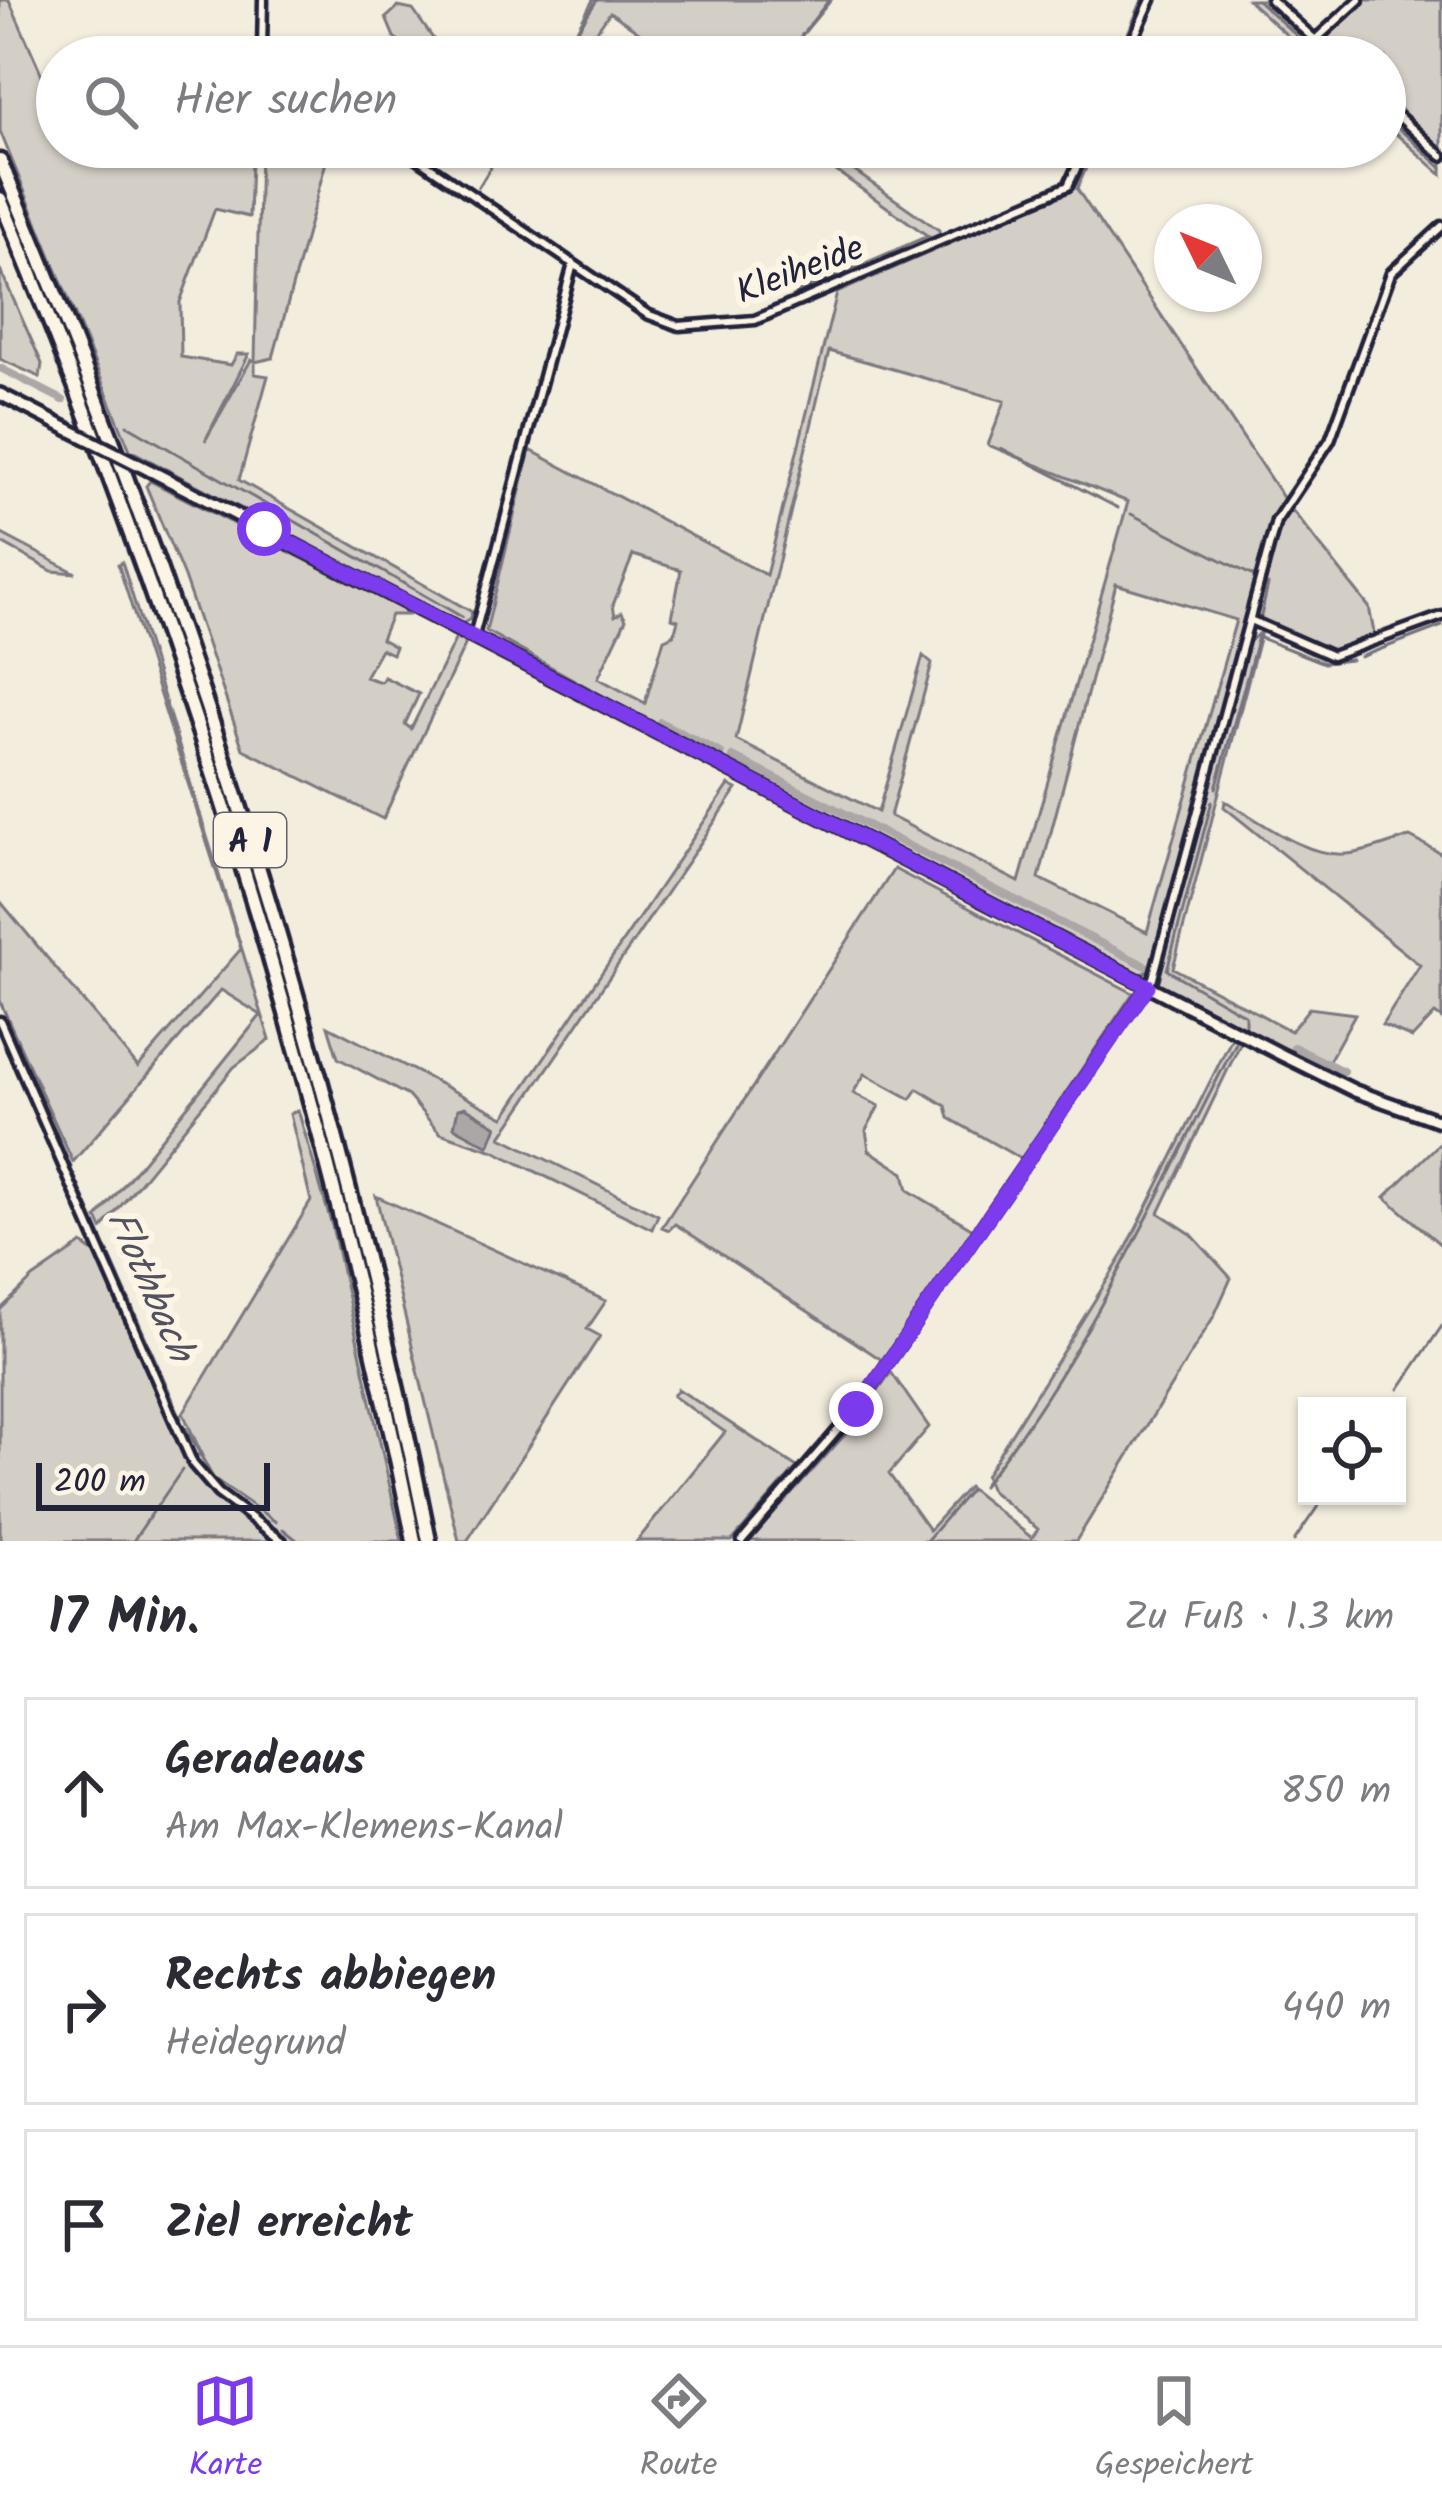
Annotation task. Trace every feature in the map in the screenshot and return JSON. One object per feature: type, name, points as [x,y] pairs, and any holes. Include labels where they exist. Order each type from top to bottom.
[{"type":"highway","name":"A 1","points":[[0,160],[124,470],[234,788],[345,1172],[429,1541]]},
{"type":"highway","name":"A 1","points":[[0,199],[124,514],[245,873],[336,1198],[414,1541]]},
{"type":"main road","points":[[0,394],[1347,1087],[1442,1121]]},
{"type":"street","points":[[262,36],[263,0]]},
{"type":"street","points":[[1134,36],[1150,0]]},
{"type":"street","points":[[1271,0],[1311,36]]},
{"type":"street","points":[[1319,36],[1359,0]]},
{"type":"street","points":[[1406,123],[1442,155]]},
{"type":"street","name":"Kleiheide","points":[[431,168],[666,324],[755,320],[1068,186],[1076,168]]},
{"type":"street","points":[[742,1541],[856,1409],[1148,986],[1168,935],[1276,520],[1330,440],[1390,273],[1442,226]]},
{"type":"street","points":[[474,636],[573,264]]},
{"type":"street","points":[[1250,620],[1332,656],[1442,616]]},
{"type":"street","points":[[0,1022],[193,1464],[213,1488],[282,1541]]},
{"type":"shaded area","points":[[0,0],[9,0],[36,61],[36,168],[251,168],[249,217],[215,209],[180,302],[181,357],[231,365],[237,354],[249,354],[205,441],[251,360],[255,361],[260,168],[324,168],[273,358],[255,362],[255,374],[268,376],[239,480],[472,612],[469,620],[461,624],[130,450],[0,131]]},
{"type":"shaded area","points":[[593,0],[831,0],[801,36],[645,36],[610,12],[593,36],[573,36]]},
{"type":"shaded area","points":[[1248,0],[1263,0],[1303,36],[1288,36]]},
{"type":"shaded area","points":[[1366,0],[1442,0],[1442,149],[1406,116],[1406,36],[1329,35]]},
{"type":"shaded area","points":[[398,7],[413,10],[431,36],[394,36],[386,18]]},
{"type":"shaded area","points":[[1406,130],[1442,163],[1442,175],[1406,143]]},
{"type":"shaded area","points":[[832,168],[850,168],[939,230],[939,236],[793,300],[796,293],[928,236]]},
{"type":"shaded area","points":[[1079,168],[1086,168],[1077,189],[1154,304],[1154,312],[1159,312],[1288,505],[1369,607],[1375,638],[1332,650],[1257,617],[1266,580],[1257,576],[1153,966],[1141,975],[685,741],[486,631],[530,450],[766,575],[837,293],[1068,192]],"holes":[[[829,351],[1005,401],[988,445],[1128,502],[1019,882],[890,816],[932,664],[923,656],[878,812],[736,740]],[[633,555],[681,570],[672,618],[678,620],[674,635],[664,639],[645,703],[598,678],[626,619],[622,612],[615,616],[613,605]],[[1116,584],[1236,620],[1147,932],[1039,878]]]},
{"type":"shaded area","points":[[0,269],[42,364],[40,377],[0,359]]},
{"type":"shaded area","points":[[150,481],[402,609],[407,615],[391,615],[381,639],[395,647],[392,654],[381,649],[365,677],[381,682],[384,677],[419,694],[405,724],[411,729],[456,638],[466,643],[383,819],[243,749],[184,577],[146,486]]},
{"type":"shaded area","points":[[0,533],[76,573],[52,571],[0,542]]},
{"type":"shaded area","points":[[122,562],[270,1040],[234,1067],[102,1229],[97,1218],[261,1015],[221,990],[73,1162],[0,1002],[0,901],[138,1067],[241,949],[118,564]]},
{"type":"shaded area","points":[[1261,631],[1173,968],[1291,1031],[1309,1008],[1355,1014],[1324,1070],[1158,984],[1248,643]]},
{"type":"shaded area","points":[[729,785],[737,789],[501,1137],[658,1215],[652,1229],[494,1151],[440,1133],[408,1096],[338,1058],[328,1026],[504,1117]]},
{"type":"shaded area","points":[[1225,801],[1314,850],[1354,853],[1410,837],[1442,854],[1442,1019],[1435,1014],[1412,1038],[1382,1025],[1420,965],[1224,807]]},
{"type":"shaded area","points":[[894,869],[1133,993],[1021,1159],[949,1118],[946,1106],[918,1089],[911,1099],[865,1074],[853,1093],[879,1106],[866,1130],[869,1150],[904,1173],[908,1190],[973,1229],[882,1360],[675,1224],[669,1230],[662,1227]]},
{"type":"shaded area","points":[[1233,1036],[1242,1040],[1159,1213],[1191,1234],[1231,1278],[1214,1316],[1076,1541],[749,1541],[850,1429],[891,1372],[929,1427],[889,1474],[929,1530],[968,1487],[1032,1538],[1038,1529],[991,1491],[985,1476],[1123,1255]]},
{"type":"shaded area","points":[[465,1107],[497,1126],[489,1146],[454,1127],[458,1109]]},
{"type":"shaded area","points":[[298,1110],[332,1226],[402,1541],[286,1541],[220,1491],[192,1455],[202,1455],[183,1413],[311,1201],[290,1114]]},
{"type":"shaded area","points":[[1442,1141],[1442,1246],[1385,1197]]},
{"type":"shaded area","points":[[376,1196],[606,1301],[587,1329],[600,1336],[467,1541],[459,1541]]},
{"type":"shaded area","points":[[82,1244],[95,1253],[195,1472],[278,1541],[0,1541],[0,1310],[33,1278]]},
{"type":"shaded area","points":[[678,1389],[797,1467],[732,1541],[637,1541],[725,1432],[673,1396]]},
{"type":"waterway","points":[[574,36],[597,0]]},
{"type":"waterway","points":[[801,36],[829,0]]},
{"type":"waterway","points":[[1127,36],[1142,0]]},
{"type":"waterway","points":[[1141,36],[1157,0]]},
{"type":"waterway","points":[[1257,0],[1297,36]]},
{"type":"waterway","points":[[1406,135],[1442,168]]},
{"type":"waterway","points":[[478,188],[490,168]]},
{"type":"waterway","points":[[1079,175],[1082,168]]},
{"type":"waterway","points":[[0,368],[63,400]]},
{"type":"waterway","points":[[127,425],[462,617]]},
{"type":"waterway","points":[[1001,448],[1118,508]]},
{"type":"waterway","points":[[1131,514],[1255,577]]},
{"type":"waterway","points":[[1261,616],[1268,585]]},
{"type":"waterway","points":[[1360,657],[1442,626]]},
{"type":"waterway","points":[[1216,788],[1258,637],[1324,663],[1351,660]]},
{"type":"waterway","points":[[660,722],[721,753]]},
{"type":"waterway","points":[[733,757],[1146,966]]},
{"type":"waterway","points":[[1212,801],[1167,970],[1245,1015],[1245,1024]]},
{"type":"waterway","name":"Flothbach","points":[[0,1001],[71,1167]]},
{"type":"waterway","points":[[982,1486],[1089,1327],[1236,1043]]},
{"type":"waterway","points":[[1294,1047],[1343,1071]]},
{"type":"waterway","name":"Flothbach","points":[[74,1175],[181,1418]]},
{"type":"waterway","points":[[1399,1389],[1442,1326]]},
{"type":"waterway","name":"Flothbach","points":[[186,1428],[213,1478],[276,1522]]},
{"type":"waterway","points":[[133,1541],[182,1470]]},
{"type":"waterway","points":[[926,1541],[970,1490]]},
{"type":"waterway","points":[[1294,1541],[1319,1505]]},
{"type":"waterway","name":"Flothbach","points":[[283,1529],[298,1541]]},
{"type":"route","points":[[264,529],[1148,986],[856,1409]]}]
